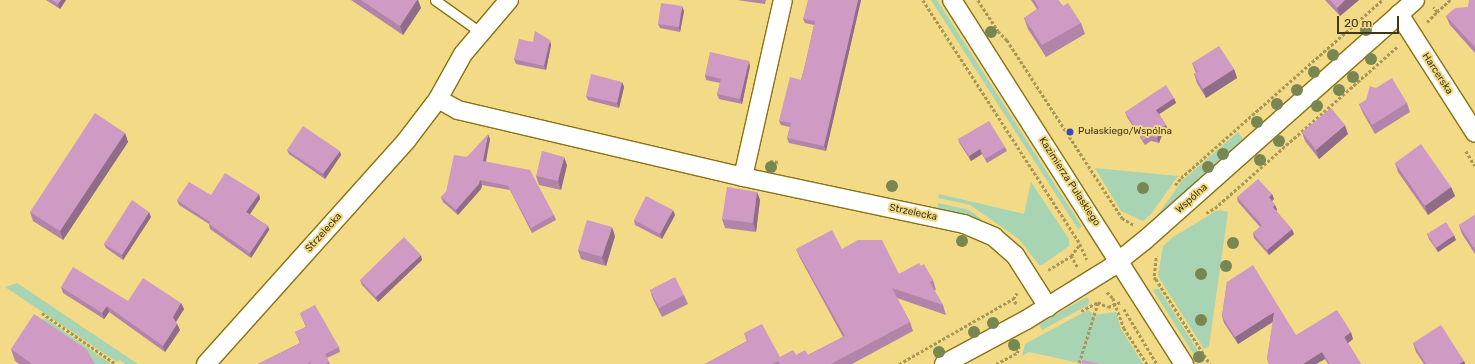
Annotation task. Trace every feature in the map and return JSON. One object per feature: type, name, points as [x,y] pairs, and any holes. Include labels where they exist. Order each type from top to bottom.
[{"type":"street","name":"Strzelecka","points":[[206,364],[406,141],[438,99],[463,54],[508,0]]},
{"type":"street","points":[[743,177],[784,0]]},
{"type":"street","name":"Kazimierza Pułaskiego","points":[[952,0],[1120,261],[1184,364]]},
{"type":"street","name":"Wspólna","points":[[944,364],[1048,307],[1095,279],[1120,261],[1415,0]]},
{"type":"street","name":"Harcerska","points":[[1400,14],[1475,132]]},
{"type":"street","name":"Strzelecka","points":[[438,99],[458,110],[743,177],[964,224],[994,237],[1015,255],[1048,307]]},
{"type":"lane","points":[[435,0],[480,32]]},
{"type":"path","points":[[924,0],[1080,244],[1088,266]]},
{"type":"path","points":[[978,0],[998,31],[1007,40],[1122,218],[1135,226]]},
{"type":"path","points":[[1425,28],[1427,20],[1450,0]]},
{"type":"path","points":[[1432,6],[1437,12]]},
{"type":"path","points":[[1203,216],[1215,208],[1398,46],[1403,52]]},
{"type":"path","points":[[1462,146],[1475,166]]},
{"type":"path","points":[[1043,273],[1071,256],[1080,244]]},
{"type":"path","points":[[1153,251],[1157,254],[1154,276],[1156,280],[1210,364]]},
{"type":"path","points":[[1071,256],[1079,269]]},
{"type":"path","points":[[1152,282],[1156,280]]},
{"type":"path","points":[[1101,288],[1111,295],[1116,304],[1124,328],[1147,364]]},
{"type":"path","points":[[899,364],[1013,299]]},
{"type":"path","points":[[1079,363],[1098,302],[1108,307],[1122,301],[1128,319],[1157,364]]},
{"type":"path","points":[[40,320],[43,314],[116,364]]},
{"type":"path","points":[[996,364],[1018,353],[1019,344],[1024,341]]},
{"type":"green space","points":[[931,0],[937,0],[1082,227],[1078,229]]},
{"type":"green space","points":[[1238,132],[1242,137],[1242,141],[1157,216],[1182,181]]},
{"type":"green space","points":[[1095,168],[1178,176],[1151,214],[1143,221],[1121,211]]},
{"type":"green space","points":[[1031,182],[1069,239],[1069,246],[1042,265],[1039,265],[1019,239],[970,205],[938,198],[939,194],[1024,214]]},
{"type":"green space","points":[[938,203],[969,210],[981,219],[981,221],[937,210]]},
{"type":"green space","points":[[1218,210],[1228,212],[1209,346],[1204,349],[1158,276],[1163,246],[1173,237]]},
{"type":"green space","points":[[17,283],[138,364],[125,364],[120,360],[117,362],[5,287]]},
{"type":"green space","points":[[1159,289],[1203,359],[1198,361],[1153,290]]},
{"type":"green space","points":[[1087,297],[1089,301],[1088,305],[1042,330],[1039,324]]},
{"type":"green space","points":[[1088,310],[1095,315],[1116,312],[1121,329],[1143,364],[1084,364],[1029,352],[1022,356],[1025,344]]},
{"type":"green space","points":[[45,318],[111,364],[91,364],[38,326]]},
{"type":"building","points":[[52,0],[61,0],[58,4]]},
{"type":"building","points":[[361,0],[417,0],[400,26]]},
{"type":"building","points":[[808,0],[858,0],[824,146],[787,138],[791,123],[779,121],[790,77],[801,80],[805,65],[815,21],[803,19]]},
{"type":"building","points":[[1034,0],[1058,0],[1063,6],[1068,3],[1081,23],[1042,45],[1024,18],[1039,8]]},
{"type":"building","points":[[1330,0],[1345,0],[1337,8]]},
{"type":"building","points":[[1469,0],[1475,0],[1475,47],[1446,16],[1455,8],[1468,7]]},
{"type":"building","points":[[661,3],[682,6],[679,27],[658,24]]},
{"type":"building","points":[[535,31],[550,40],[544,66],[514,59],[519,39],[533,42]]},
{"type":"building","points":[[1219,46],[1234,69],[1203,89],[1194,74],[1198,72],[1192,63]]},
{"type":"building","points":[[710,52],[749,61],[740,99],[717,94],[721,79],[705,75]]},
{"type":"building","points":[[591,74],[622,82],[617,103],[586,96]]},
{"type":"building","points":[[1392,78],[1407,103],[1372,125],[1359,104],[1366,100],[1370,86],[1376,88]]},
{"type":"building","points":[[1166,85],[1174,98],[1156,110],[1166,125],[1160,130],[1157,138],[1150,136],[1143,140],[1125,112]]},
{"type":"building","points":[[1331,108],[1345,125],[1316,150],[1302,132]]},
{"type":"building","points":[[95,113],[125,133],[60,231],[30,212]]},
{"type":"building","points":[[989,121],[1005,147],[985,159],[980,149],[969,156],[958,139]]},
{"type":"building","points":[[303,126],[340,151],[323,174],[287,150]]},
{"type":"building","points":[[488,134],[483,161],[530,170],[554,215],[531,228],[508,186],[480,180],[479,184],[456,210],[441,197],[446,192],[454,155],[467,157]]},
{"type":"building","points":[[1421,144],[1451,187],[1425,206],[1395,163]]},
{"type":"building","points":[[542,151],[564,157],[558,181],[536,176]]},
{"type":"building","points":[[225,173],[259,194],[246,212],[268,226],[250,253],[209,224],[210,222],[177,200],[189,182],[211,195]]},
{"type":"building","points":[[1258,179],[1272,194],[1269,197],[1275,205],[1273,207],[1292,229],[1267,250],[1253,233],[1262,225],[1237,197]]},
{"type":"building","points":[[727,187],[757,192],[753,223],[722,219]]},
{"type":"building","points":[[646,196],[673,210],[660,234],[634,220]]},
{"type":"building","points":[[132,200],[149,212],[122,255],[104,244]]},
{"type":"building","points":[[1475,215],[1475,247],[1474,248],[1459,225]]},
{"type":"building","points":[[587,220],[612,227],[602,257],[578,250]]},
{"type":"building","points":[[1446,222],[1454,235],[1436,248],[1427,234]]},
{"type":"building","points":[[832,230],[842,249],[858,240],[882,240],[899,274],[919,263],[921,266],[924,264],[933,280],[930,282],[943,305],[892,288],[910,322],[831,364],[780,364],[778,361],[772,364],[705,364],[748,341],[744,333],[762,324],[780,357],[793,350],[796,355],[805,350],[808,355],[845,336],[796,249]]},
{"type":"building","points":[[404,237],[421,255],[376,297],[360,280]]},
{"type":"building","points":[[1253,265],[1296,335],[1337,310],[1351,332],[1344,337],[1361,364],[1330,364],[1322,352],[1303,364],[1270,364],[1267,359],[1274,312],[1235,337],[1222,316],[1227,282]]},
{"type":"building","points":[[73,267],[128,301],[143,278],[181,303],[173,317],[177,324],[163,346],[107,306],[102,313],[61,287]]},
{"type":"building","points":[[675,277],[684,295],[659,308],[650,290]]},
{"type":"building","points":[[315,305],[339,347],[325,354],[329,362],[326,364],[311,364],[310,362],[308,364],[258,364],[301,343],[295,332],[307,327],[300,313]]},
{"type":"building","points":[[34,314],[86,349],[95,364],[32,364],[11,349]]},
{"type":"building","points":[[1441,325],[1464,361],[1459,364],[1426,364],[1413,343]]},
{"type":"building","points":[[1082,360],[1101,364],[1082,364]]},
{"type":"place","name":"Pułaskiego/Wspólna","points":[[1070,132]]}]
